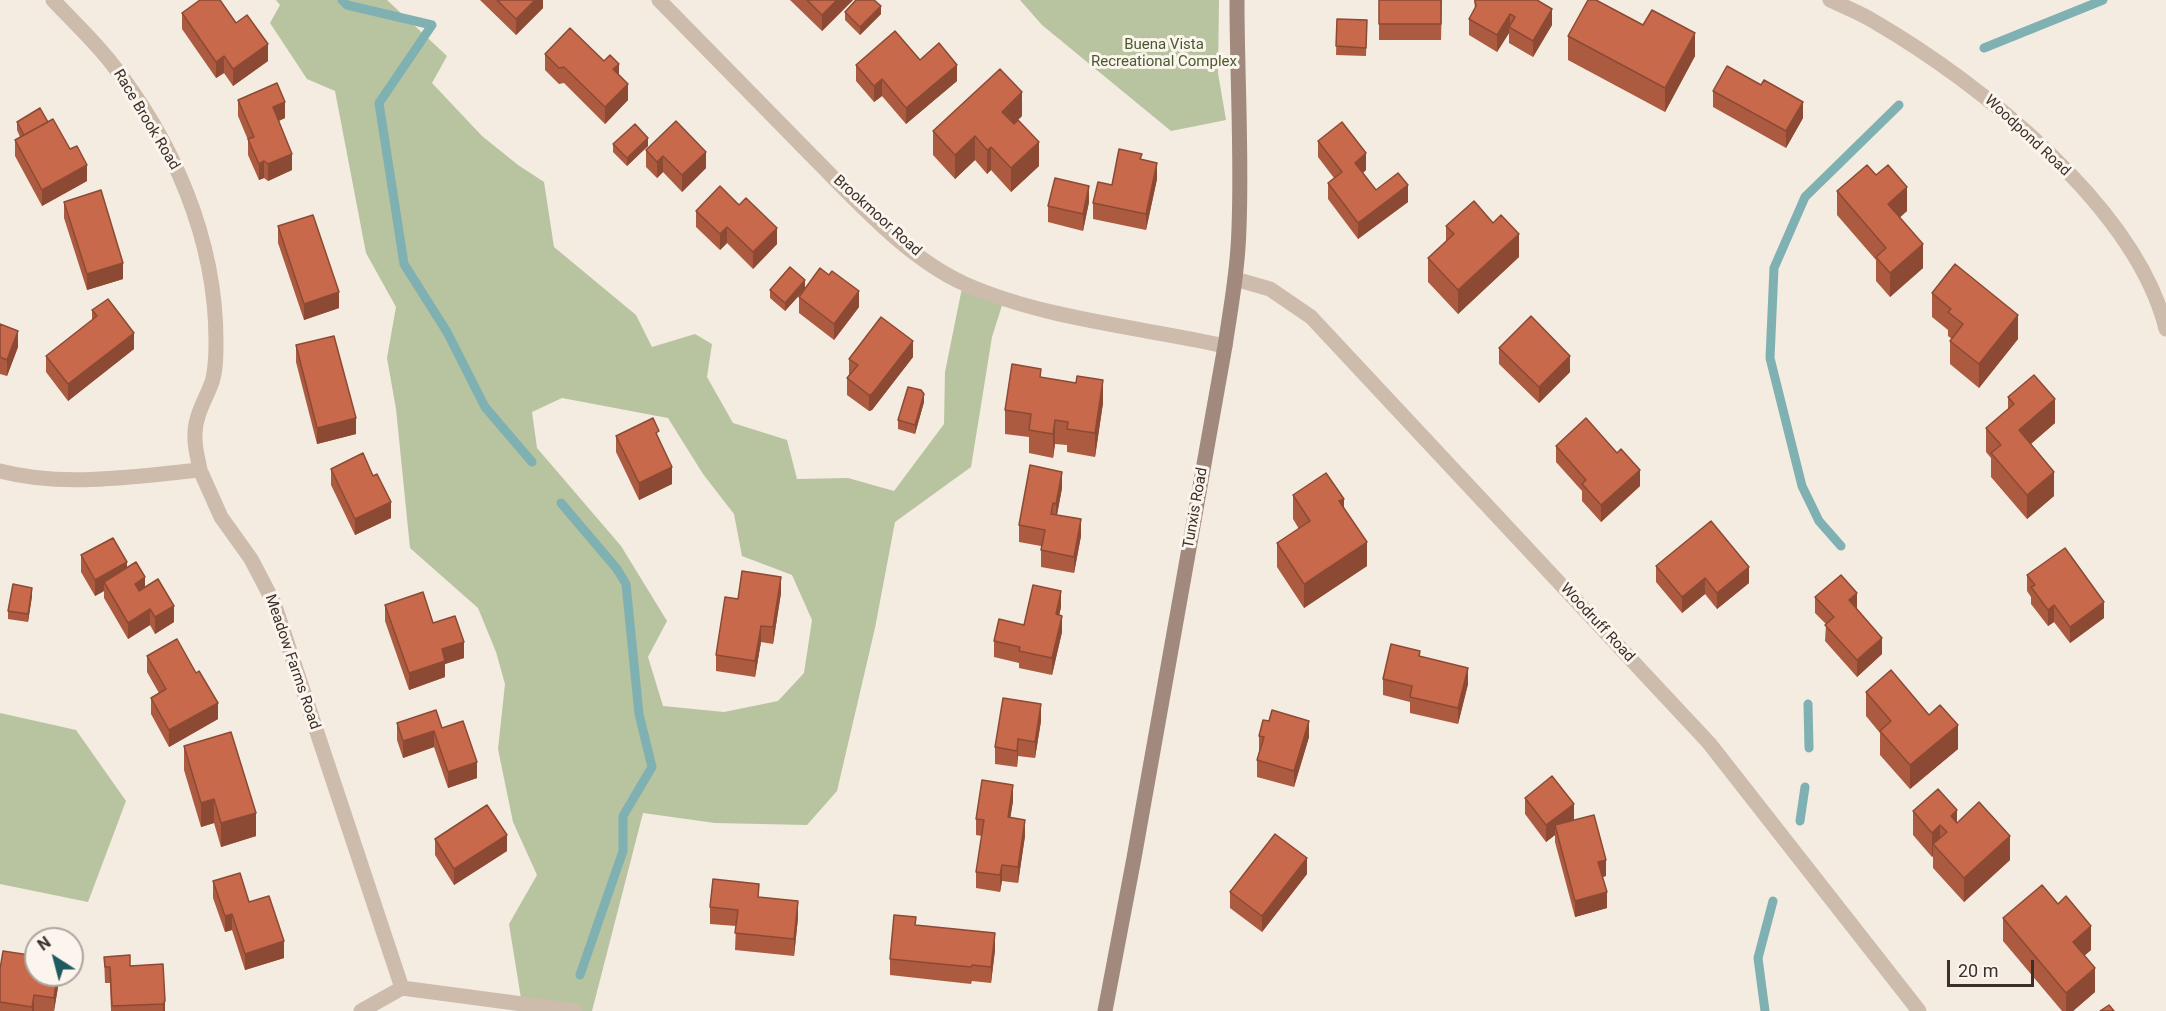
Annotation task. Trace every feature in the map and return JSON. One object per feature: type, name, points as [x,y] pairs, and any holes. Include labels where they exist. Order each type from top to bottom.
[{"type":"street","name":"Race Brook Road","points":[[53,0],[99,48],[123,78],[173,161],[197,220],[212,285],[216,342],[215,368],[199,414],[195,434],[200,470]]},
{"type":"street","name":"Brookmoor Road","points":[[659,0],[867,210],[918,255],[963,283],[1041,310],[1225,346]]},
{"type":"street","name":"Tunxis Road","points":[[1105,1011],[1225,346],[1235,279],[1240,182],[1237,0]]},
{"type":"street","name":"Woodpond Road","points":[[1830,0],[1874,21],[1941,63],[2004,112],[2056,161],[2087,192],[2140,264],[2161,308],[2166,329]]},
{"type":"street","name":"Woodruff Road","points":[[1235,279],[1270,289],[1311,317],[1327,334],[1709,743],[1919,1011]]},
{"type":"street","points":[[0,471],[48,478],[97,479],[200,470]]},
{"type":"street","name":"Meadow Farms Road","points":[[200,470],[221,517],[251,559],[274,603],[402,988]]},
{"type":"street","points":[[361,1011],[402,988],[575,1011]]},
{"type":"green space","points":[[276,0],[387,0],[447,56],[432,83],[482,136],[518,165],[544,182],[554,247],[636,315],[652,347],[695,334],[712,344],[707,377],[733,423],[787,440],[797,479],[848,478],[894,491],[944,424],[945,372],[963,283],[1004,299],[992,337],[971,467],[895,522],[875,628],[837,791],[807,825],[715,823],[643,813],[592,1011],[523,1011],[509,924],[537,875],[513,822],[498,749],[505,684],[496,652],[478,608],[410,548],[396,409],[387,358],[396,307],[366,253],[335,91],[307,79],[270,23],[280,5]],"holes":[[[562,398],[668,418],[703,474],[734,514],[742,556],[792,575],[812,620],[804,673],[778,701],[724,712],[663,706],[648,657],[667,621],[621,546],[537,448],[532,412]]]},
{"type":"green space","name":"Buena Vista Recreational Complex","points":[[1020,0],[1219,0],[1218,73],[1226,120],[1171,131],[1042,25]]},
{"type":"green space","points":[[0,713],[76,730],[126,801],[88,902],[0,884]]},
{"type":"building","points":[[200,0],[220,0],[236,23],[247,15],[268,44],[233,69],[224,56],[216,62],[182,13]]},
{"type":"building","points":[[497,0],[535,0],[516,19]]},
{"type":"building","points":[[807,0],[837,0],[822,15]]},
{"type":"building","points":[[856,0],[874,0],[881,6],[860,27],[845,12]]},
{"type":"building","points":[[1379,0],[1441,0],[1441,24],[1379,24]]},
{"type":"building","points":[[1475,0],[1537,0],[1552,9],[1533,41],[1509,27],[1515,17],[1510,14],[1497,35],[1469,19],[1476,6]]},
{"type":"building","points":[[1588,0],[1596,0],[1643,25],[1652,10],[1695,33],[1665,88],[1568,36]]},
{"type":"building","points":[[1337,19],[1367,20],[1366,48],[1336,46]]},
{"type":"building","points":[[570,28],[604,61],[610,55],[619,64],[613,69],[628,84],[605,107],[564,67],[559,68],[545,54]]},
{"type":"building","points":[[895,31],[920,60],[939,43],[957,65],[906,108],[882,79],[874,86],[856,65]]},
{"type":"building","points":[[1727,66],[1761,85],[1764,80],[1803,102],[1786,131],[1713,91]]},
{"type":"building","points":[[1000,69],[1022,92],[1002,112],[1014,124],[1018,120],[1039,142],[1011,168],[991,147],[987,150],[975,136],[955,155],[933,131]]},
{"type":"building","points":[[277,83],[285,102],[273,107],[292,154],[268,164],[264,161],[259,164],[248,139],[254,137],[238,100]]},
{"type":"building","points":[[40,108],[48,122],[24,135],[17,122]]},
{"type":"building","points":[[53,119],[70,149],[77,146],[87,165],[42,190],[15,140]]},
{"type":"building","points":[[676,121],[706,152],[682,175],[663,156],[657,162],[646,150]]},
{"type":"building","points":[[1342,122],[1366,153],[1355,163],[1376,190],[1398,173],[1408,185],[1358,223],[1328,183],[1342,172],[1318,141]]},
{"type":"building","points":[[635,124],[648,138],[627,158],[613,144]]},
{"type":"building","points":[[1119,149],[1142,154],[1140,159],[1157,163],[1146,214],[1093,203],[1098,182],[1112,185]]},
{"type":"building","points":[[1867,165],[1876,175],[1888,165],[1907,187],[1888,204],[1923,244],[1890,273],[1876,257],[1886,248],[1837,191]]},
{"type":"building","points":[[1055,178],[1089,186],[1083,214],[1048,206]]},
{"type":"building","points":[[720,186],[739,205],[746,198],[777,228],[753,252],[727,227],[720,234],[696,211]]},
{"type":"building","points":[[101,190],[123,263],[87,274],[64,202]]},
{"type":"building","points":[[1474,201],[1493,223],[1501,215],[1519,234],[1458,290],[1428,258],[1454,234],[1446,226]]},
{"type":"building","points":[[313,215],[339,292],[304,304],[278,226]]},
{"type":"building","points":[[1955,264],[2018,315],[1979,364],[1950,341],[1963,324],[1948,312],[1951,309],[1932,293]]},
{"type":"building","points":[[790,267],[805,280],[785,303],[770,290]]},
{"type":"building","points":[[820,268],[829,275],[832,271],[859,291],[834,324],[799,297]]},
{"type":"building","points":[[108,299],[134,333],[68,384],[46,356],[97,316],[92,310]]},
{"type":"building","points":[[1531,316],[1570,356],[1539,387],[1499,348]]},
{"type":"building","points":[[881,317],[913,341],[869,395],[847,378],[858,365],[849,359]]},
{"type":"building","points":[[0,324],[18,331],[7,360],[0,357]]},
{"type":"building","points":[[334,336],[356,418],[317,428],[296,345]]},
{"type":"building","points":[[1012,364],[1041,369],[1040,377],[1076,383],[1077,376],[1103,380],[1095,433],[1067,429],[1068,422],[1055,420],[1053,434],[1029,430],[1031,414],[1005,410]]},
{"type":"building","points":[[2034,375],[2055,399],[2019,430],[2054,472],[2027,495],[1991,453],[2001,445],[1986,428],[2014,404],[2008,397]]},
{"type":"building","points":[[908,387],[921,390],[924,394],[915,425],[898,420]]},
{"type":"building","points":[[653,418],[659,431],[656,433],[672,467],[639,483],[616,436]]},
{"type":"building","points":[[1586,418],[1617,453],[1621,449],[1640,470],[1601,505],[1582,484],[1586,480],[1556,446]]},
{"type":"building","points":[[363,453],[373,476],[377,474],[391,502],[355,519],[331,469]]},
{"type":"building","points":[[1030,465],[1062,472],[1056,504],[1053,503],[1051,514],[1081,519],[1074,557],[1041,550],[1045,530],[1019,525]]},
{"type":"building","points":[[1326,473],[1344,499],[1339,501],[1367,542],[1304,584],[1277,543],[1310,521],[1293,495]]},
{"type":"building","points":[[1711,521],[1749,567],[1717,593],[1705,578],[1682,597],[1656,566]]},
{"type":"building","points":[[113,538],[127,562],[95,580],[81,555]]},
{"type":"building","points":[[2065,548],[2104,602],[2070,627],[2054,605],[2048,610],[2031,587],[2035,585],[2027,575]]},
{"type":"building","points":[[136,562],[145,577],[135,584],[139,591],[158,579],[174,606],[155,617],[150,609],[128,623],[104,582]]},
{"type":"building","points":[[742,571],[781,577],[773,627],[761,626],[755,661],[716,655],[725,597],[738,599]]},
{"type":"building","points":[[1841,575],[1857,593],[1849,600],[1882,638],[1857,660],[1825,625],[1834,617],[1815,597]]},
{"type":"building","points":[[13,584],[32,588],[28,614],[8,611]]},
{"type":"building","points":[[1033,585],[1061,591],[1056,614],[1062,616],[1052,658],[1019,651],[1020,647],[994,641],[999,619],[1024,625]]},
{"type":"building","points":[[423,592],[433,623],[455,616],[464,642],[442,649],[445,661],[409,673],[385,605]]},
{"type":"building","points":[[177,639],[196,673],[199,671],[218,703],[169,730],[151,698],[166,689],[147,656]]},
{"type":"building","points":[[1391,644],[1420,651],[1419,656],[1468,668],[1458,708],[1410,697],[1412,686],[1383,679]]},
{"type":"building","points":[[1891,670],[1929,715],[1940,705],[1958,725],[1910,765],[1880,731],[1891,721],[1866,692]]},
{"type":"building","points":[[1003,698],[1041,704],[1035,742],[1018,739],[1017,751],[995,747]]},
{"type":"building","points":[[436,710],[442,728],[463,721],[477,762],[448,772],[434,731],[403,741],[397,723]]},
{"type":"building","points":[[1272,710],[1309,721],[1294,771],[1257,760],[1264,737],[1259,736],[1263,720],[1269,721]]},
{"type":"building","points":[[231,732],[256,813],[221,823],[214,799],[201,803],[184,746]]},
{"type":"building","points":[[1552,776],[1574,804],[1546,825],[1525,798]]},
{"type":"building","points":[[982,780],[1013,785],[1008,817],[1025,820],[1018,867],[1002,865],[1000,875],[976,872],[984,820],[976,819]]},
{"type":"building","points":[[1938,789],[1957,810],[1951,816],[1957,823],[1979,802],[2010,836],[1964,878],[1933,844],[1947,832],[1940,825],[1932,833],[1913,811]]},
{"type":"building","points":[[487,805],[507,835],[454,869],[435,839]]},
{"type":"building","points":[[1594,815],[1606,860],[1598,862],[1607,892],[1575,901],[1555,825]]},
{"type":"building","points":[[1275,834],[1307,858],[1262,916],[1230,892]]},
{"type":"building","points":[[240,873],[249,902],[269,896],[284,941],[245,954],[232,914],[225,916],[213,881]]},
{"type":"building","points":[[713,879],[759,884],[758,897],[798,901],[794,939],[735,933],[738,910],[710,907]]},
{"type":"building","points":[[2042,885],[2058,904],[2066,896],[2091,926],[2073,942],[2095,968],[2066,993],[2003,918]]},
{"type":"building","points":[[894,915],[916,917],[915,925],[995,933],[991,967],[890,959]]},
{"type":"building","points":[[3,951],[24,954],[24,987],[55,987],[54,998],[34,995],[32,1007],[0,1002],[0,969]]},
{"type":"building","points":[[130,955],[130,966],[163,964],[165,1001],[163,1004],[112,1006],[110,967],[105,967],[104,957]]},
{"type":"building","points":[[2109,1005],[2114,1011],[2100,1011]]},
{"type":"waterway","points":[[342,0],[347,5],[432,25],[379,103],[404,264],[447,332],[485,407],[532,462]]},
{"type":"waterway","points":[[1984,48],[2103,0]]},
{"type":"waterway","points":[[1841,546],[1819,521],[1802,486],[1770,358],[1774,268],[1805,197],[1899,105]]},
{"type":"waterway","points":[[561,503],[617,569],[626,584],[639,714],[652,767],[623,816],[623,851],[580,975]]},
{"type":"waterway","points":[[1808,704],[1809,748]]},
{"type":"waterway","points":[[1800,821],[1805,787]]},
{"type":"waterway","points":[[1765,1011],[1758,958],[1773,901]]}]
